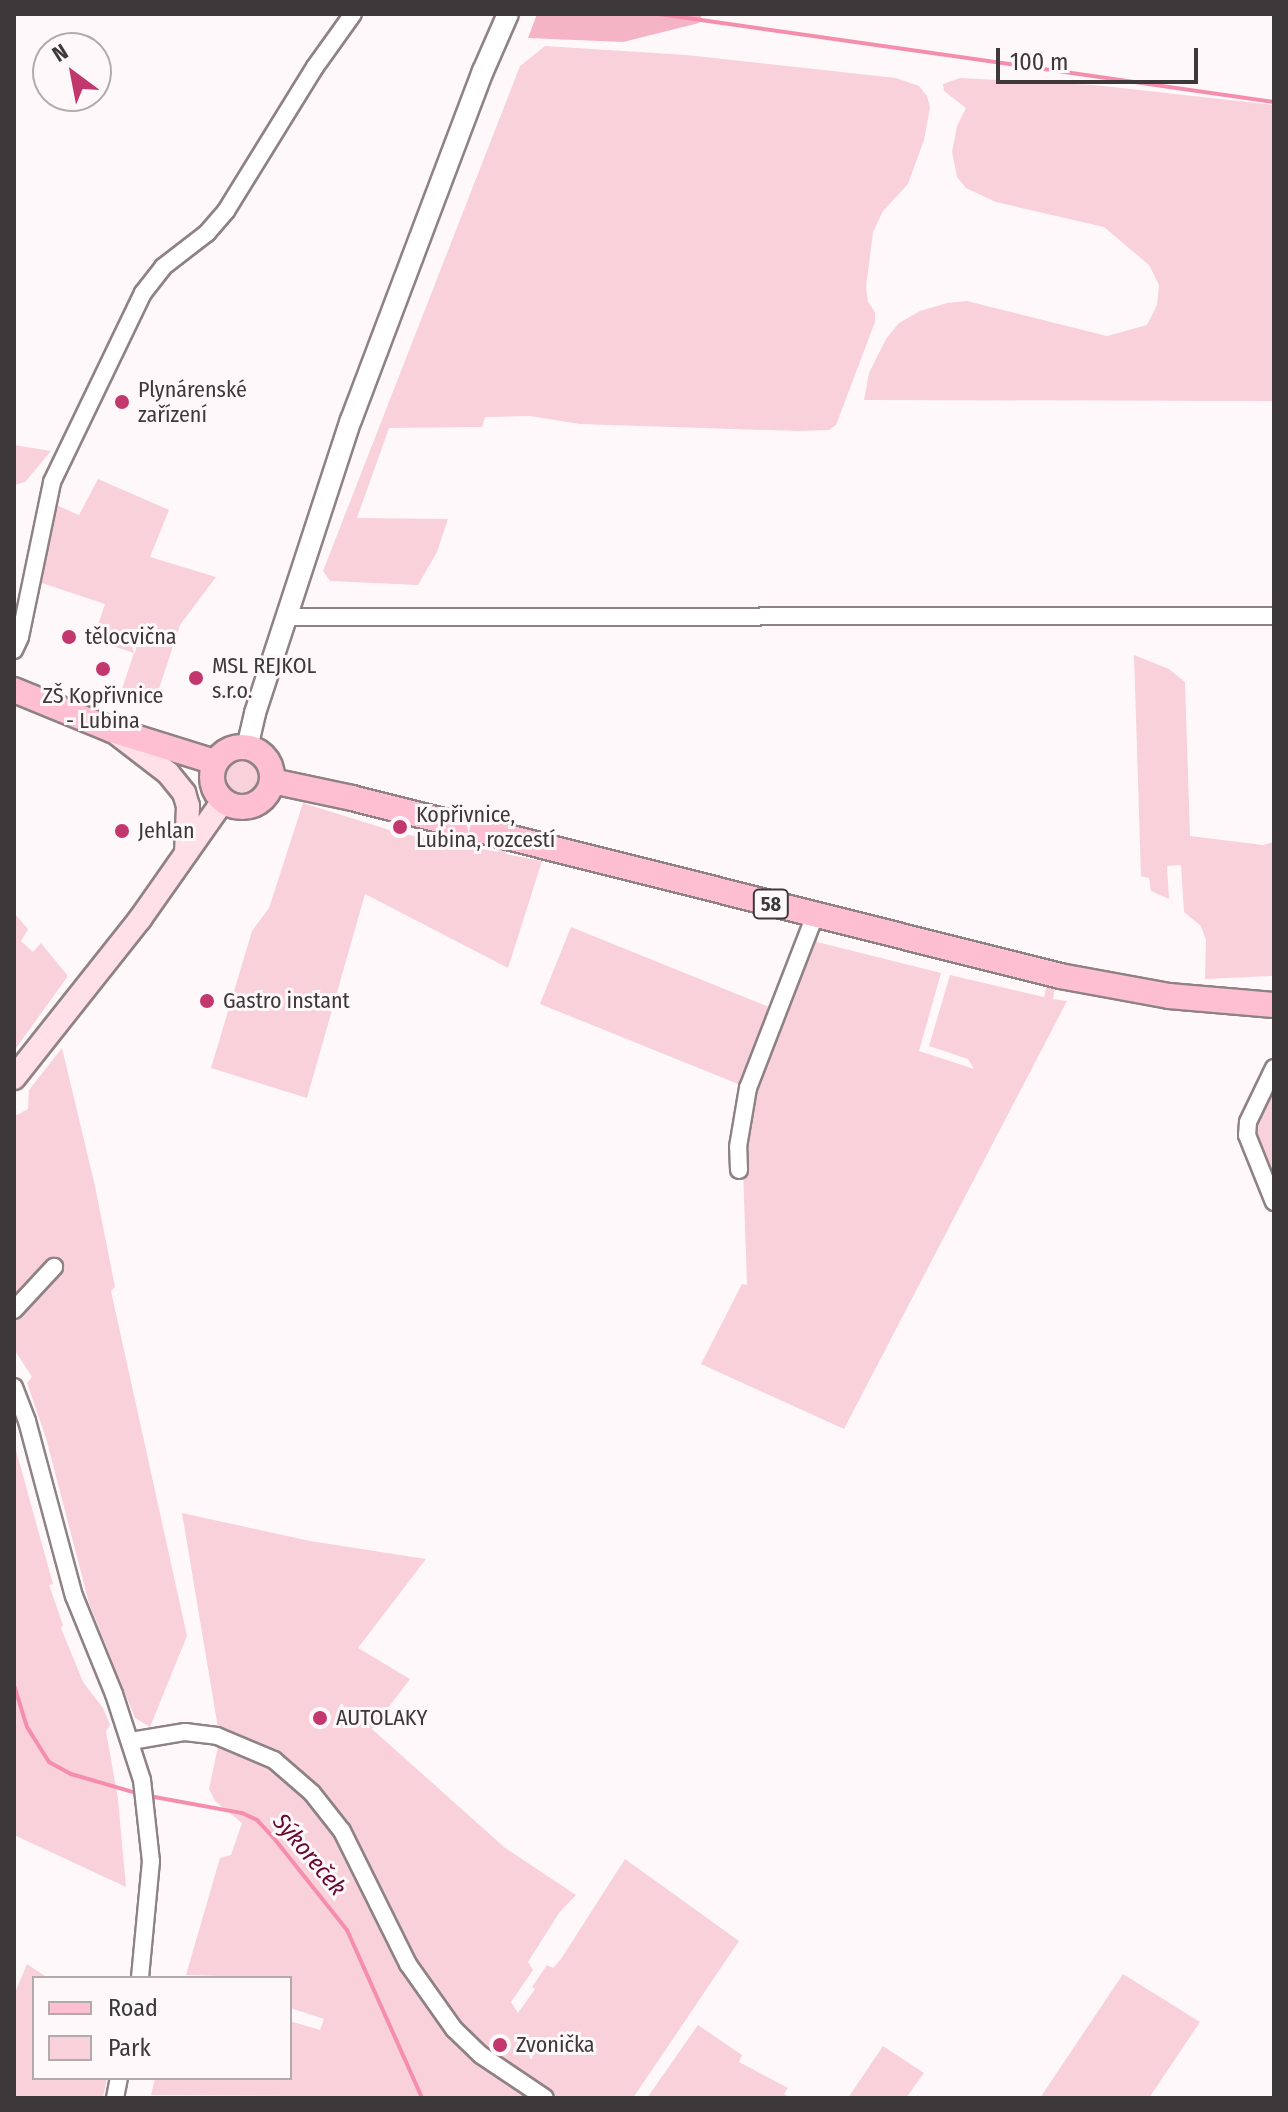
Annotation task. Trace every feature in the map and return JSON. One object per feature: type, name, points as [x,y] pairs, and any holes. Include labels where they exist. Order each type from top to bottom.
[{"type":"main road","points":[[14,690],[112,730],[215,762]]},
{"type":"main road","points":[[112,730],[177,781],[188,806],[186,853]]},
{"type":"main road","points":[[247,748],[267,761],[272,781],[266,795],[255,804],[236,807],[223,801],[212,783],[215,762],[229,750],[247,748]]},
{"type":"main road","name":"58","points":[[272,781],[352,798],[1113,988],[1274,1005]]},
{"type":"main road","points":[[14,1078],[140,919],[223,801]]},
{"type":"street","points":[[14,650],[20,637],[52,482],[143,293],[163,267],[207,233],[226,211],[315,67],[353,14]]},
{"type":"street","points":[[247,748],[255,713],[346,435],[393,306],[508,14]]},
{"type":"street","points":[[287,617],[1274,616]]},
{"type":"street","points":[[739,1170],[738,1147],[748,1088],[815,915]]},
{"type":"street","points":[[1274,1068],[1248,1122],[1247,1135],[1274,1202]]},
{"type":"street","points":[[14,1310],[54,1267]]},
{"type":"street","points":[[14,1387],[27,1421],[77,1607],[131,1741],[142,1780],[151,1861],[140,1976]]},
{"type":"street","points":[[131,1741],[185,1732],[217,1736],[274,1760],[320,1799],[354,1853],[408,1964],[454,2029],[481,2055],[545,2098]]},
{"type":"green space","points":[[545,46],[686,55],[896,78],[919,86],[927,96],[930,107],[924,140],[908,184],[883,211],[873,232],[866,287],[868,302],[875,312],[875,322],[836,425],[829,430],[798,431],[580,424],[530,416],[485,417],[482,427],[389,428],[357,518],[448,519],[437,552],[418,585],[330,581],[323,571],[520,66]]},
{"type":"green space","points":[[960,78],[1094,85],[1274,105],[1274,401],[864,400],[869,373],[886,339],[899,323],[920,311],[967,301],[1107,336],[1147,325],[1157,305],[1159,285],[1149,265],[1104,227],[996,202],[966,188],[957,177],[952,152],[957,126],[966,108],[944,91],[943,84]]},
{"type":"green space","points":[[14,445],[51,451],[25,482],[14,485]]},
{"type":"green space","points":[[98,479],[169,510],[150,557],[216,577],[180,625],[155,701],[122,689],[134,653],[97,641],[102,627],[98,625],[105,604],[36,581],[56,505],[79,515]]},
{"type":"green space","points":[[1134,655],[1169,669],[1185,682],[1190,836],[1263,845],[1274,842],[1274,975],[1205,979],[1206,940],[1201,926],[1184,912],[1181,865],[1167,866],[1169,899],[1151,891],[1149,878],[1141,876]]},
{"type":"green space","points":[[242,756],[257,762],[263,777],[257,792],[242,798],[227,792],[221,777],[227,762]]},
{"type":"green space","points":[[303,803],[399,833],[498,852],[500,847],[507,849],[506,854],[542,861],[508,968],[365,894],[307,1098],[211,1068],[252,931],[269,908]]},
{"type":"green space","points":[[14,913],[28,929],[21,941],[33,952],[41,943],[68,976],[14,1051]]},
{"type":"green space","points":[[818,926],[817,942],[941,973],[919,1051],[974,1069],[968,1059],[929,1046],[950,975],[1044,997],[1047,984],[1055,986],[1053,999],[1067,1001],[844,1429],[701,1364],[742,1284],[747,1285],[743,1169],[750,1099]]},
{"type":"green space","points":[[571,927],[769,1007],[738,1084],[540,1004]]},
{"type":"green space","points":[[62,1048],[95,1186],[115,1287],[111,1291],[187,1636],[150,1727],[135,1718],[89,1603],[46,1438],[27,1383],[32,1377],[14,1349],[14,1112],[17,1115],[28,1109],[29,1090]]},
{"type":"green space","points":[[1274,1089],[1274,1174],[1256,1130],[1256,1122]]},
{"type":"green space","points":[[14,1443],[53,1584],[49,1585],[63,1625],[61,1628],[83,1682],[103,1708],[110,1725],[106,1731],[118,1799],[126,1887],[14,1835]]},
{"type":"green space","points":[[182,1513],[310,1541],[426,1559],[358,1648],[410,1679],[372,1729],[504,1847],[576,1895],[559,1913],[528,1962],[533,1970],[511,2002],[518,2013],[547,1965],[553,1968],[561,1959],[625,1859],[739,1941],[633,2098],[564,2098],[549,2094],[479,2048],[419,1969],[377,1879],[323,1794],[277,1754],[218,1728]]},
{"type":"green space","points":[[219,1742],[260,1758],[305,1791],[351,1858],[419,1991],[541,2098],[151,2095],[155,2080],[292,2080],[292,2022],[320,2030],[324,2019],[292,2009],[292,1976],[186,1975],[220,1858],[231,1855],[242,1823],[215,1801],[209,1789]]},
{"type":"green space","points":[[27,1964],[45,1976],[32,1976],[32,2080],[107,2080],[103,2098],[14,2098],[14,1995]]},
{"type":"green space","points":[[1123,1974],[1200,2022],[1149,2098],[1040,2098]]},
{"type":"green space","points":[[698,2025],[742,2055],[739,2062],[788,2088],[784,2094],[790,2098],[647,2098]]},
{"type":"green space","points":[[883,2046],[924,2073],[906,2098],[848,2098]]},
{"type":"shaded area","points":[[537,14],[702,14],[699,23],[623,42],[528,38]]},
{"type":"waterway","points":[[659,14],[1274,102]]},
{"type":"waterway","name":"Sýkoreček","points":[[14,1685],[27,1727],[49,1762],[71,1774],[140,1794]]},
{"type":"waterway","name":"Sýkoreček","points":[[149,1796],[242,1813],[257,1820],[273,1837],[347,1930],[422,2098]]},
{"type":"place","name":"Plynárenské zařízení","points":[[122,402]]},
{"type":"place","name":"tělocvična","points":[[69,637]]},
{"type":"place","name":"ZŠ Kopřivnice - Lubina","points":[[103,669]]},
{"type":"place","name":"MSL REJKOL s.r.o.","points":[[196,678]]},
{"type":"place","name":"Kopřivnice, Lubina, rozcestí","points":[[400,827]]},
{"type":"place","name":"Jehlan","points":[[122,831]]},
{"type":"place","name":"Gastro instant","points":[[207,1001]]},
{"type":"place","name":"AUTOLAKY","points":[[320,1718]]},
{"type":"place","name":"Zvonička","points":[[500,2045]]}]
